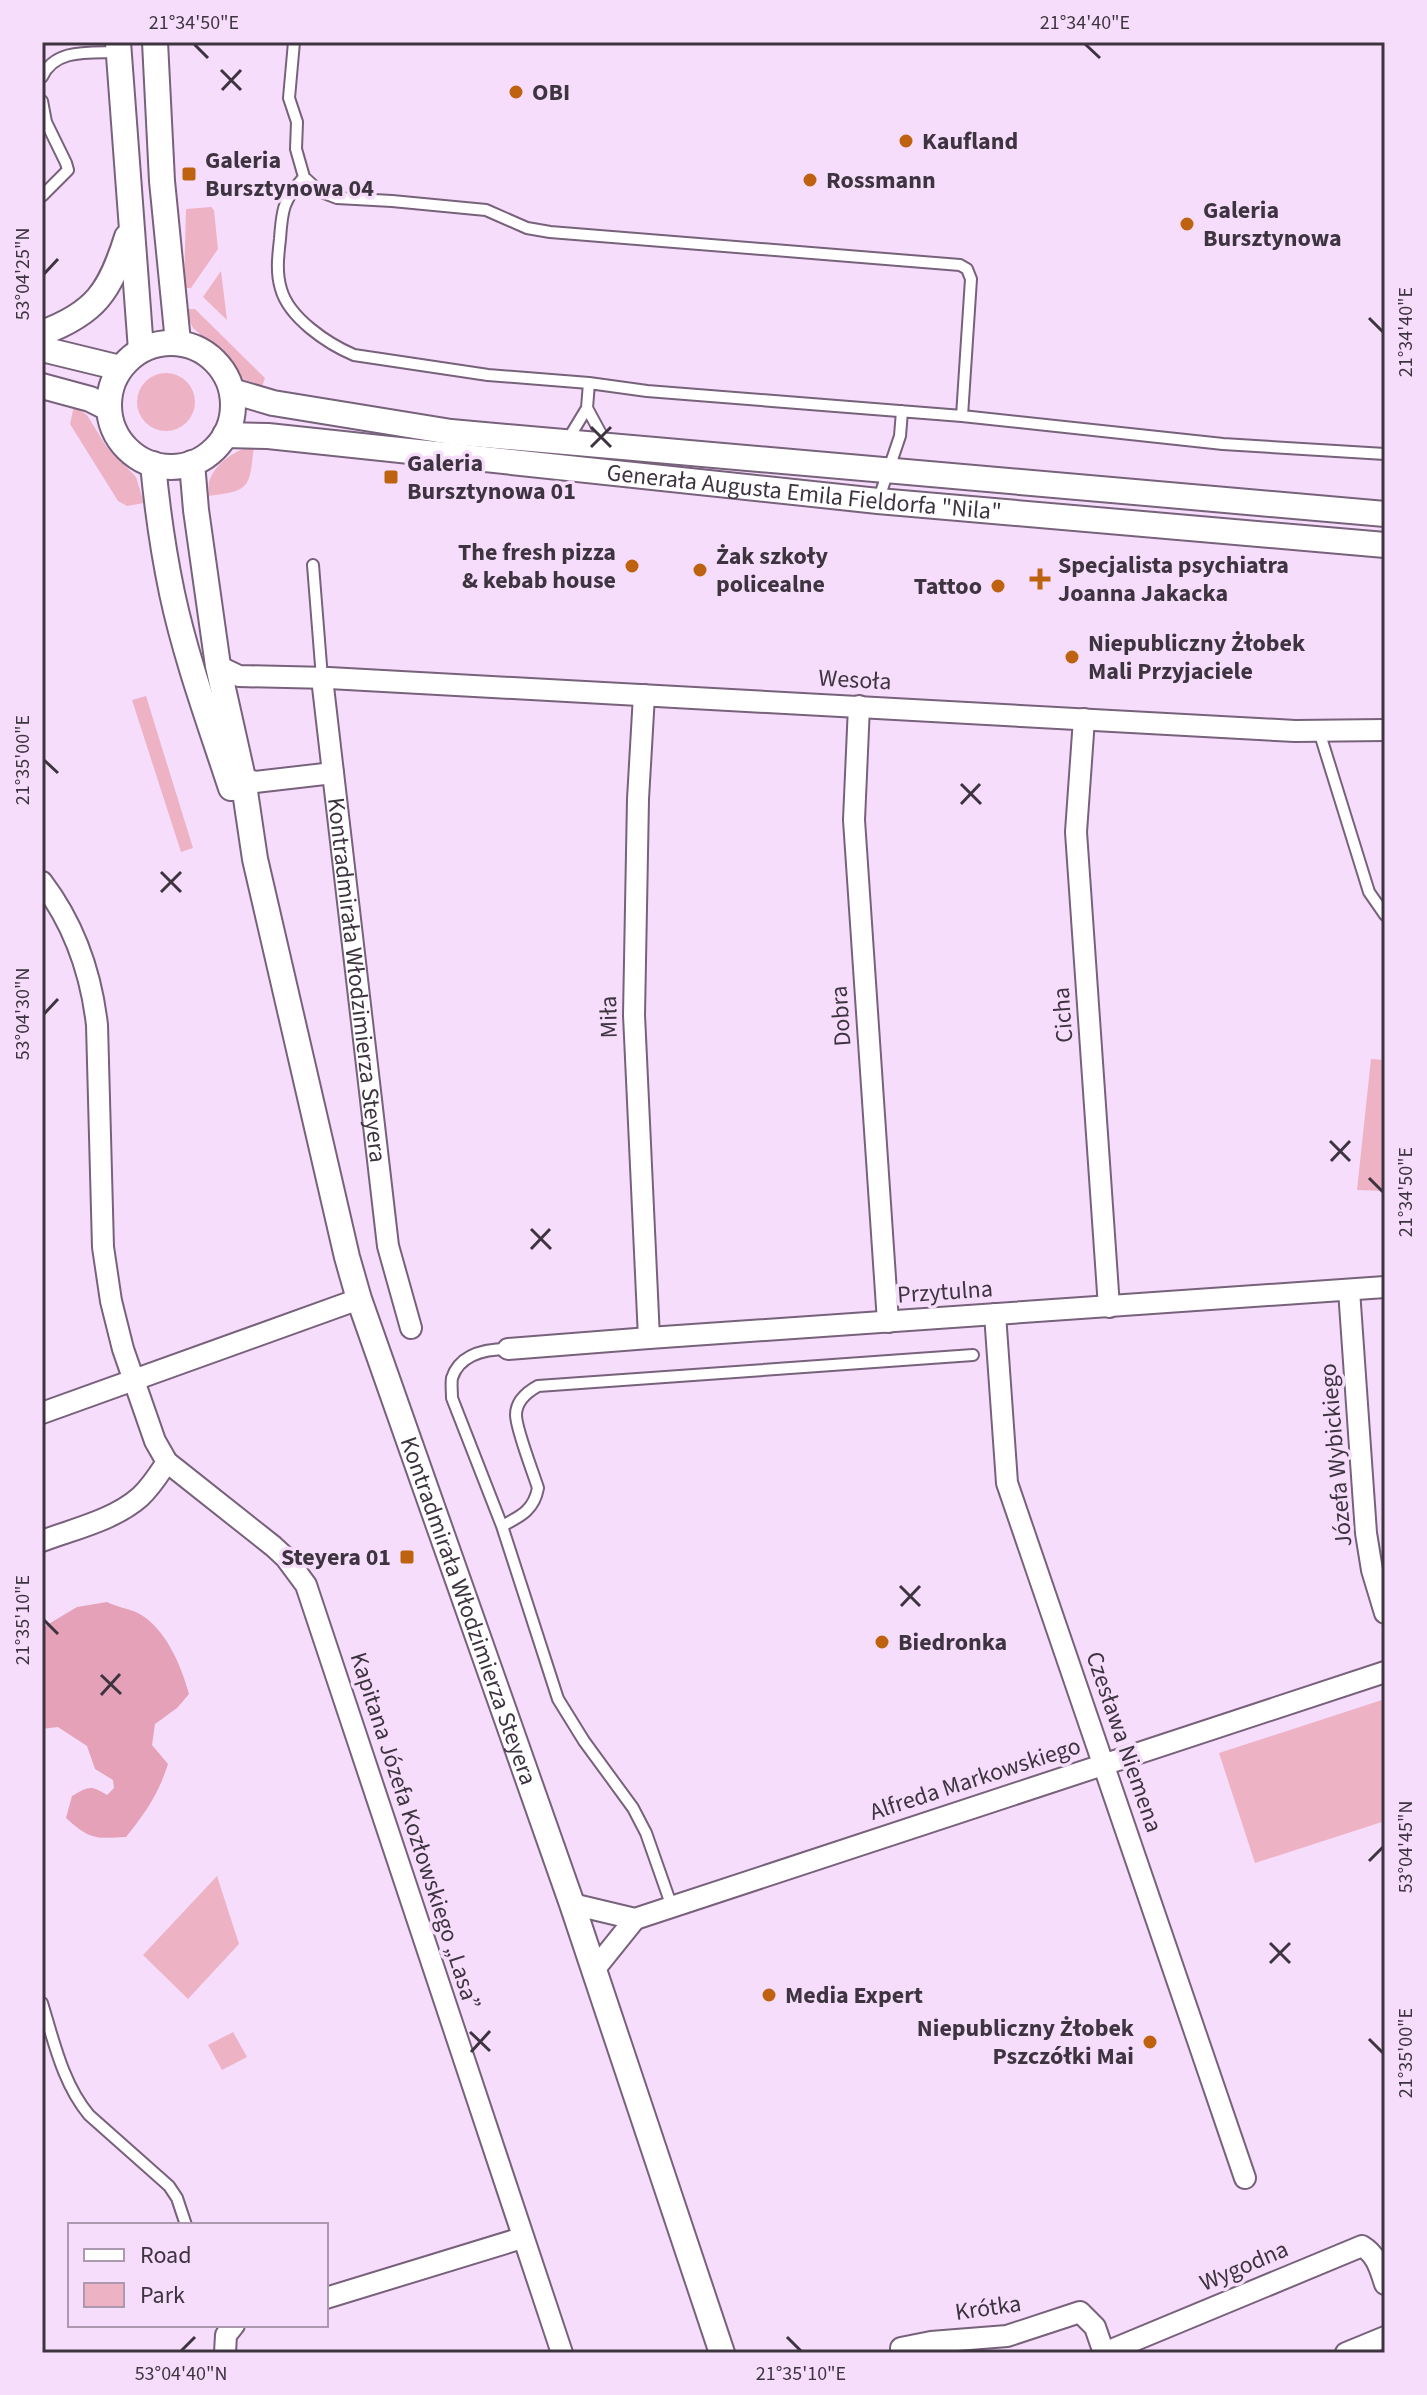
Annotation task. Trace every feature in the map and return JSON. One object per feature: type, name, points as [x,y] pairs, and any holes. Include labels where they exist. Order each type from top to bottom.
[{"type":"street","points":[[155,42],[162,181],[178,342]]},
{"type":"street","points":[[119,47],[141,350]]},
{"type":"street","points":[[42,333],[80,317],[94,305],[117,268],[131,223]]},
{"type":"street","points":[[178,342],[212,358],[225,373],[232,391],[233,406],[231,421],[217,447],[192,463],[173,467],[153,464],[136,456],[122,443],[112,427],[108,408],[111,387],[120,368],[141,350],[178,342]]},
{"type":"street","points":[[42,349],[120,368]]},
{"type":"street","points":[[42,386],[90,399],[108,408]]},
{"type":"street","name":"Generała Augusta Emila Fieldorfa \"Nila\"","points":[[232,391],[273,403],[451,432],[1385,514]]},
{"type":"street","name":"Generała Augusta Emila Fieldorfa \"Nila\"","points":[[225,435],[268,436],[878,501],[1385,545]]},
{"type":"street","name":"Kontradmirała Włodzimierza Steyera","points":[[192,463],[218,666],[243,778],[255,859],[347,1257],[359,1299],[572,1904],[722,2353]]},
{"type":"street","name":"Kontradmirała Włodzimierza Steyera","points":[[153,464],[158,516],[172,594],[192,668],[255,859]]},
{"type":"street","name":"Wesoła","points":[[218,666],[239,676],[1319,731],[1385,730]]},
{"type":"street","name":"Kontradmirała Włodzimierza Steyera","points":[[322,678],[388,1246],[411,1328]]},
{"type":"street","name":"Miła","points":[[644,695],[638,799],[634,1015],[649,1338]]},
{"type":"street","name":"Dobra","points":[[859,706],[854,820],[888,1322]]},
{"type":"street","name":"Cicha","points":[[1084,719],[1076,832],[1109,1307]]},
{"type":"street","points":[[223,763],[243,778],[255,782],[333,773]]},
{"type":"street","name":"Kapitana Józefa Kozłowskiego „Lasa”","points":[[42,882],[67,920],[93,997],[98,1057],[103,1247],[111,1301],[123,1349],[155,1441],[167,1462],[273,1546],[306,1585],[562,2353]]},
{"type":"street","name":"Przytulna","points":[[508,1349],[1385,1287]]},
{"type":"street","name":"Józefa Wybickiego","points":[[1349,1290],[1366,1533],[1372,1570],[1385,1613]]},
{"type":"street","points":[[42,1413],[359,1299]]},
{"type":"street","name":"Czesława Niemena","points":[[995,1314],[1007,1483],[1245,2178]]},
{"type":"street","points":[[42,1541],[107,1517],[133,1503],[143,1495],[167,1462]]},
{"type":"street","name":"Alfreda Markowskiego","points":[[635,1919],[1385,1672]]},
{"type":"street","points":[[572,1904],[635,1919],[594,1970]]},
{"type":"street","points":[[328,2297],[522,2238]]},
{"type":"street","name":"Wygodna","points":[[1104,2353],[1362,2246],[1376,2259],[1385,2284]]},
{"type":"street","name":"Krótka","points":[[901,2348],[931,2342],[1007,2336],[1080,2312],[1095,2327],[1104,2353]]},
{"type":"street","points":[[225,2353],[226,2335],[231,2327]]},
{"type":"street","points":[[1346,2353],[1385,2337]]},
{"type":"lane","points":[[294,42],[289,98],[297,122],[296,149],[304,177],[319,191],[337,198],[486,210],[527,228],[550,232],[960,265],[967,269],[971,279],[962,416]]},
{"type":"lane","points":[[42,77],[55,59],[119,47]]},
{"type":"lane","points":[[42,101],[44,124],[68,170],[42,196]]},
{"type":"lane","points":[[304,177],[291,191],[282,208],[278,267],[281,292],[292,310],[325,340],[354,355],[488,375],[647,391],[962,416],[1223,444],[1385,454]]},
{"type":"lane","points":[[566,443],[587,408],[589,383]]},
{"type":"lane","points":[[587,408],[608,446]]},
{"type":"lane","points":[[878,501],[900,436],[902,411]]},
{"type":"lane","points":[[313,565],[322,678]]},
{"type":"lane","points":[[1319,731],[1369,892],[1385,915]]},
{"type":"lane","points":[[508,1349],[485,1349],[464,1361],[452,1378],[452,1398],[502,1526],[558,1699],[633,1808],[646,1833],[672,1907]]},
{"type":"lane","points":[[502,1526],[525,1514],[537,1498],[538,1488],[516,1417],[521,1400],[528,1391],[538,1386],[973,1355]]},
{"type":"lane","points":[[42,2003],[63,2071],[80,2105],[169,2186],[177,2198],[185,2223]]},
{"type":"green space","points":[[211,207],[214,210],[218,249],[191,288],[184,288],[186,209]]},
{"type":"green space","points":[[221,271],[227,320],[203,297]]},
{"type":"green space","points":[[184,309],[195,309],[265,378],[262,386],[240,378],[222,353],[193,328]]},
{"type":"green space","points":[[166,373],[177,375],[186,382],[193,391],[193,413],[186,422],[177,429],[166,431],[155,429],[146,422],[139,413],[137,402],[139,391],[146,382],[155,375]]},
{"type":"green space","points":[[74,406],[87,415],[106,446],[136,477],[144,503],[127,506],[118,501],[70,424]]},
{"type":"green space","points":[[254,446],[246,484],[233,492],[208,496],[209,482],[221,463],[233,454]]},
{"type":"green space","points":[[146,696],[193,848],[181,852],[132,700]]},
{"type":"green space","points":[[1371,1059],[1385,1060],[1385,1191],[1357,1190]]},
{"type":"green space","points":[[1385,1699],[1385,1821],[1255,1863],[1219,1753]]},
{"type":"green space","points":[[217,1876],[239,1944],[188,1999],[143,1955]]},
{"type":"green space","points":[[233,2032],[247,2057],[222,2070],[208,2045]]},
{"type":"shaded area","points":[[107,1602],[136,1612],[155,1627],[170,1647],[189,1694],[177,1708],[155,1724],[152,1745],[168,1764],[151,1803],[126,1837],[107,1838],[87,1834],[66,1818],[72,1796],[90,1788],[107,1795],[114,1788],[113,1780],[95,1769],[87,1746],[58,1727],[42,1729],[42,1628],[77,1607]]},
{"type":"place","name":"OBI","points":[[516,92]]},
{"type":"place","name":"Kaufland","points":[[906,141]]},
{"type":"place","name":"Galeria Bursztynowa 04","points":[[189,174]]},
{"type":"place","name":"Rossmann","points":[[810,180]]},
{"type":"place","name":"Galeria Bursztynowa","points":[[1187,224]]},
{"type":"place","name":"Galeria Bursztynowa 01","points":[[391,477]]},
{"type":"place","name":"The fresh pizza & kebab house","points":[[632,566]]},
{"type":"place","name":"Żak szkoły policealne","points":[[700,570]]},
{"type":"place","name":"Specjalista psychiatra Joanna Jakacka","points":[[1040,579]]},
{"type":"place","name":"Tattoo","points":[[998,586]]},
{"type":"place","name":"Niepubliczny Żłobek Mali Przyjaciele","points":[[1072,657]]},
{"type":"place","name":"Steyera 01","points":[[407,1557]]},
{"type":"place","name":"Biedronka","points":[[882,1642]]},
{"type":"place","name":"Media Expert","points":[[769,1995]]},
{"type":"place","name":"Niepubliczny Żłobek Pszczółki Mai","points":[[1150,2042]]}]
